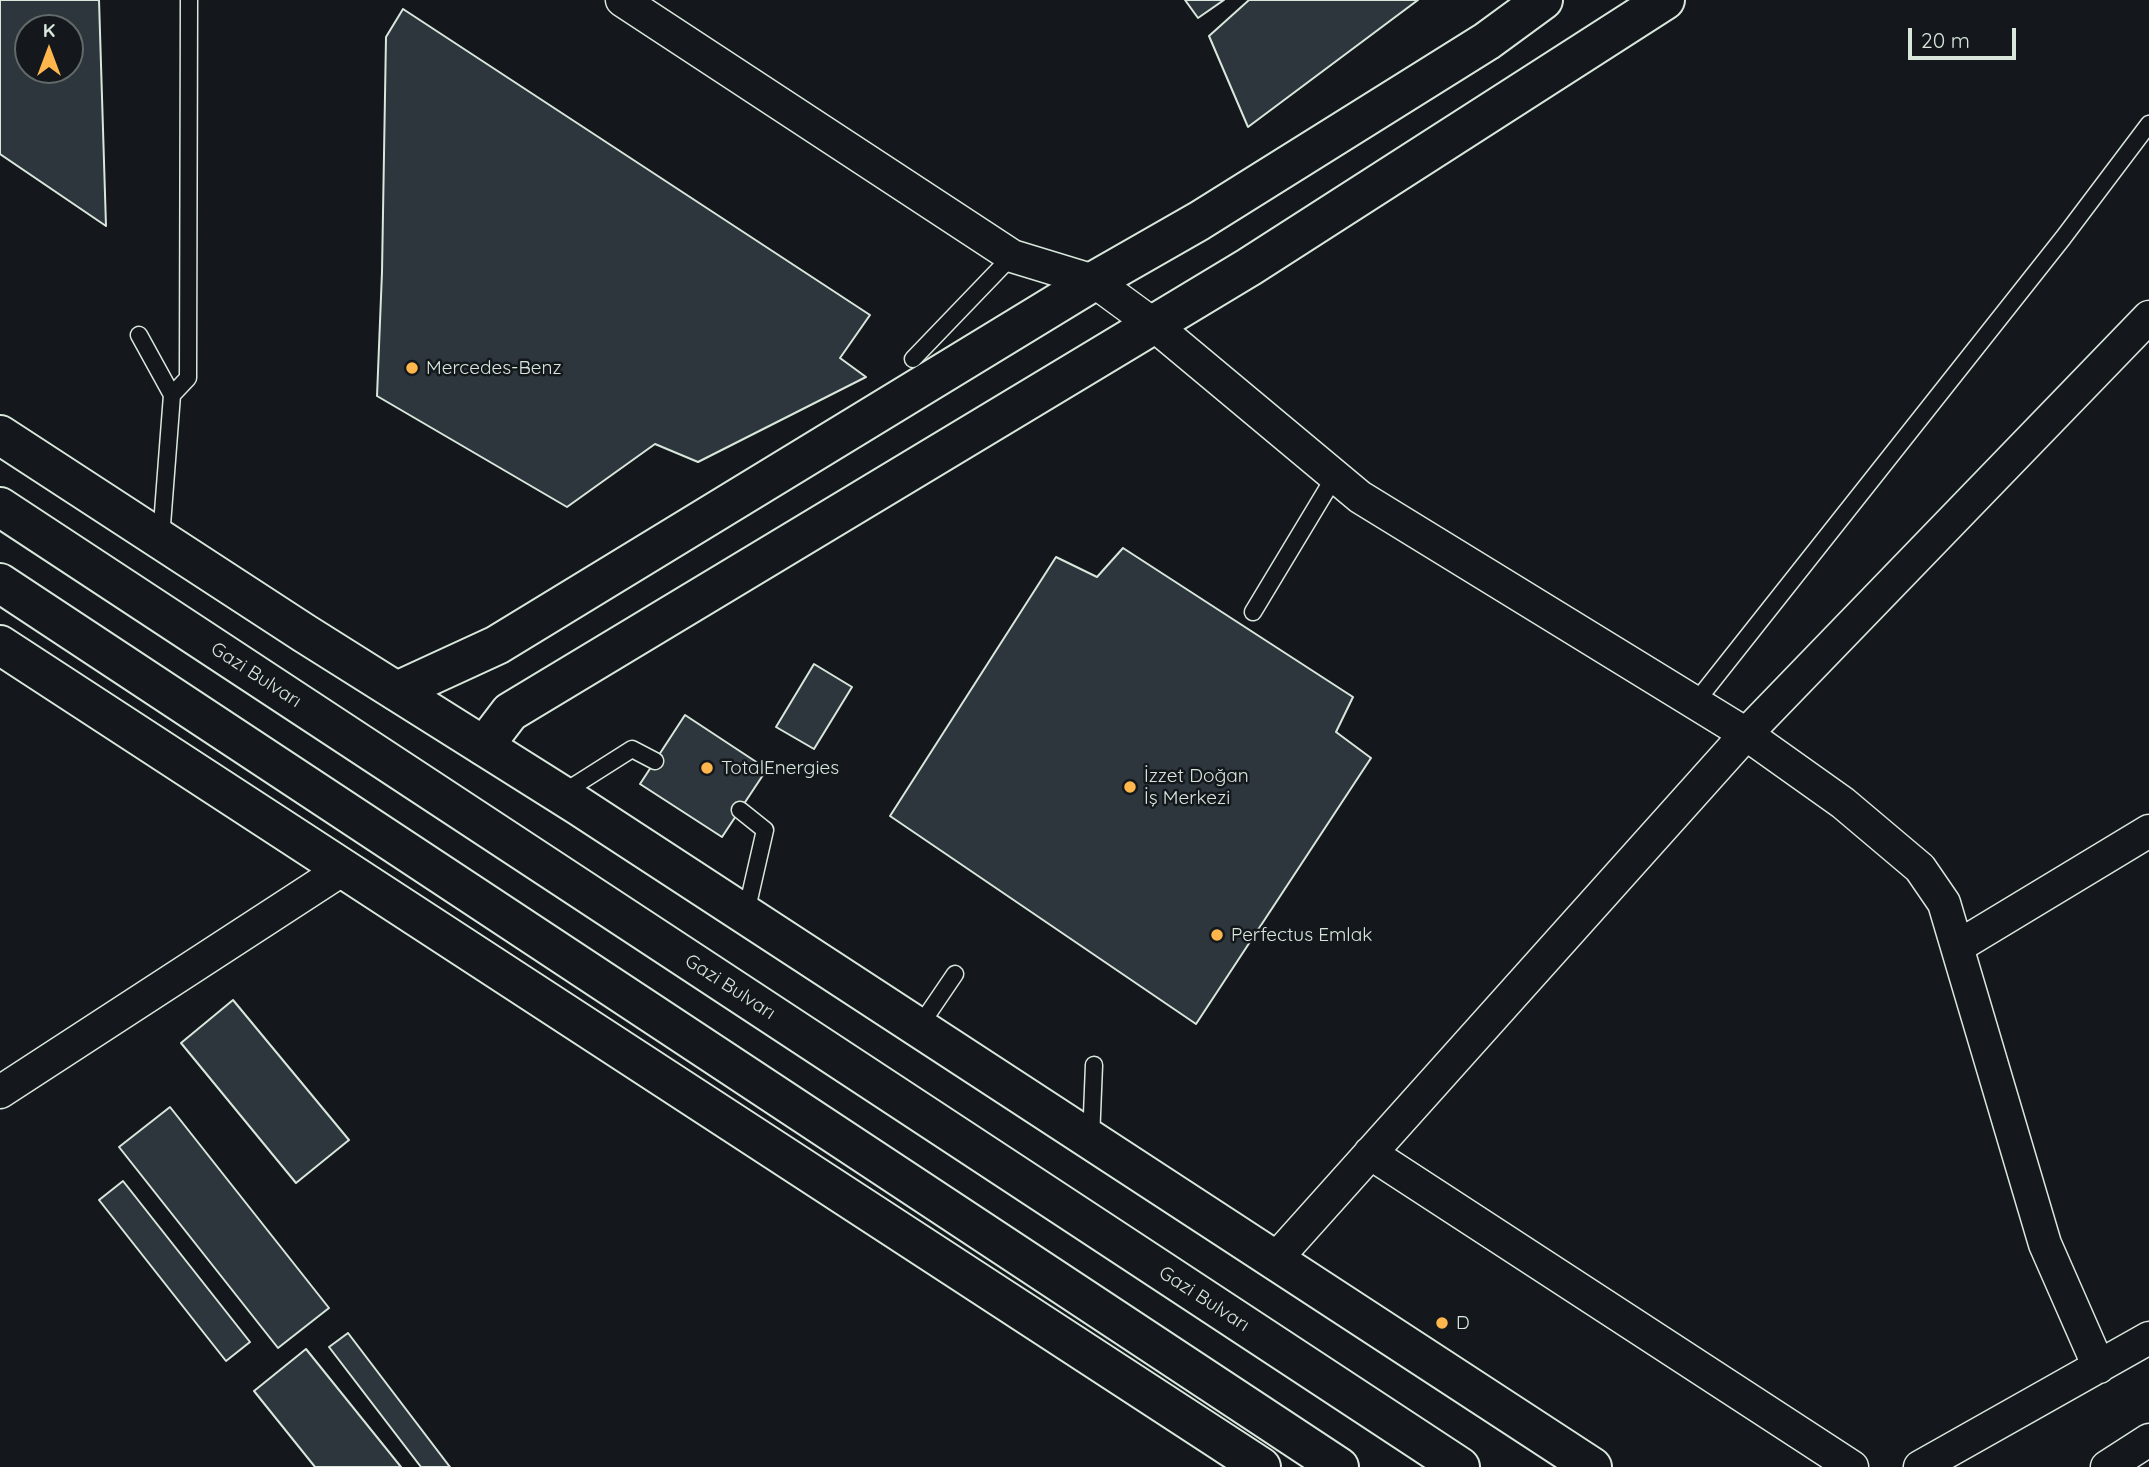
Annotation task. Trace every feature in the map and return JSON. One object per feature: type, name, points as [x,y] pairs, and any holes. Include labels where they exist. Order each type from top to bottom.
[{"type":"main road","points":[[397,691],[497,645],[1094,281],[1199,221],[1464,55],[1543,0]]},
{"type":"main road","points":[[484,746],[510,712],[1154,325],[1665,0]]},
{"type":"main road","points":[[0,435],[560,794],[1273,1262],[1592,1467]]},
{"type":"main road","name":"Gazi Bulvarı","points":[[0,506],[1460,1467]]},
{"type":"main road","points":[[0,583],[1339,1467]]},
{"type":"main road","points":[[0,645],[1261,1467]]},
{"type":"street","points":[[622,0],[1012,256],[1094,281],[1154,325],[1360,497],[1745,734],[1843,803],[1920,868],[1944,903],[2045,1244],[2099,1367]]},
{"type":"street","points":[[1273,1262],[1745,734],[2149,317]]},
{"type":"street","points":[[1957,947],[2149,831]]},
{"type":"street","points":[[0,1092],[343,869]]},
{"type":"street","points":[[1370,1153],[1852,1467]]},
{"type":"street","points":[[1920,1467],[2149,1338]]},
{"type":"street","points":[[2108,1467],[2149,1440]]},
{"type":"lane","points":[[172,395],[188,378],[189,0]]},
{"type":"lane","points":[[1695,703],[2063,238],[2149,124]]},
{"type":"lane","points":[[913,359],[1012,256]]},
{"type":"lane","points":[[139,335],[172,395],[160,540]]},
{"type":"lane","points":[[1253,612],[1335,476]]},
{"type":"lane","points":[[560,794],[632,749],[655,761]]},
{"type":"lane","points":[[740,810],[765,830],[745,915]]},
{"type":"lane","points":[[918,1028],[955,974]]},
{"type":"lane","points":[[1091,1141],[1094,1065]]},
{"type":"building","points":[[0,0],[99,0],[106,226],[0,154]]},
{"type":"building","points":[[1185,0],[1224,0],[1198,18]]},
{"type":"building","points":[[1249,0],[1418,0],[1248,127],[1209,36]]},
{"type":"building","points":[[403,9],[870,315],[840,358],[866,377],[698,462],[655,444],[567,507],[377,396],[386,37]]},
{"type":"building","name":"İzzet Doğan İş Merkezi","points":[[1123,548],[1353,697],[1336,732],[1371,758],[1196,1024],[890,816],[1056,557],[1097,577]]},
{"type":"building","points":[[814,664],[852,687],[814,749],[776,727]]},
{"type":"building","points":[[685,715],[767,769],[722,837],[640,784]]},
{"type":"building","points":[[233,1000],[349,1140],[296,1183],[181,1043]]},
{"type":"building","points":[[170,1107],[329,1308],[278,1348],[119,1147]]},
{"type":"building","points":[[123,1181],[250,1342],[226,1361],[99,1200]]},
{"type":"building","points":[[348,1333],[450,1467],[421,1467],[329,1347]]},
{"type":"building","points":[[306,1349],[401,1467],[315,1467],[254,1391]]},
{"type":"place","name":"Mercedes-Benz","points":[[412,368]]},
{"type":"place","name":"TotalEnergies","points":[[707,768]]},
{"type":"place","name":"İzzet Doğan İş Merkezi","points":[[1130,787]]},
{"type":"place","name":"Perfectus Emlak","points":[[1217,935]]},
{"type":"place","name":"D","points":[[1442,1323]]}]
